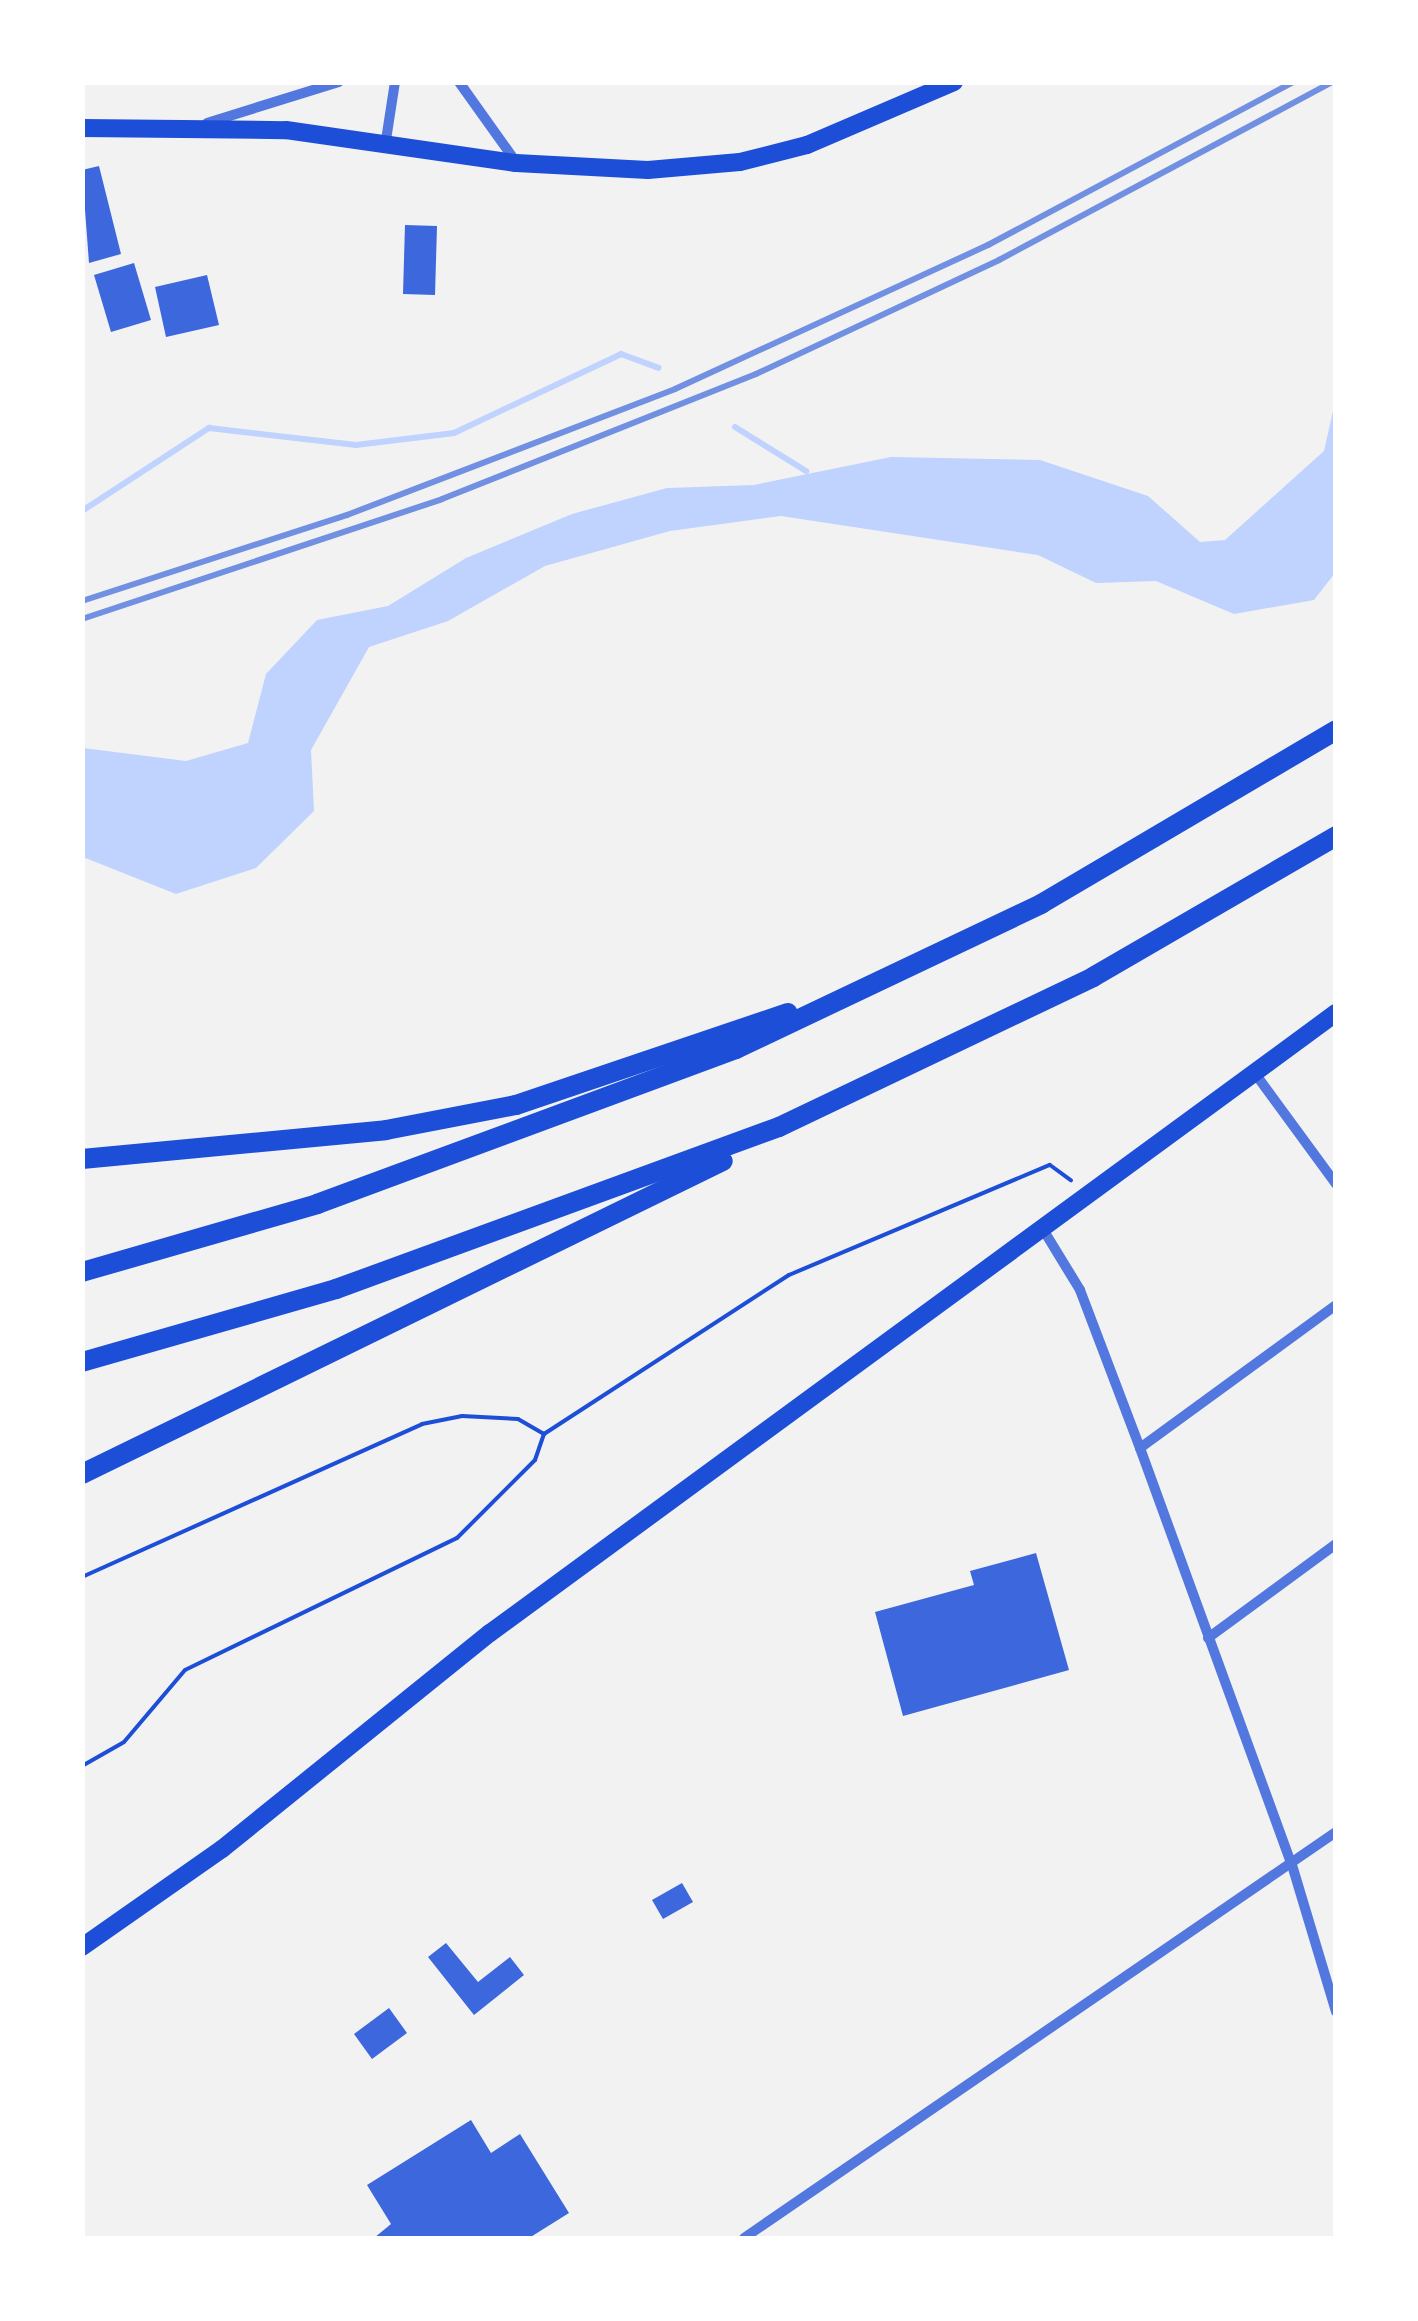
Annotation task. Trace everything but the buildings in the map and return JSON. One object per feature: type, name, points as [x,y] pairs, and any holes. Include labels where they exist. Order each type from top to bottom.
[{"type":"highway","points":[[82,1272],[317,1204],[622,1096],[899,974],[1171,832],[1336,730]]},
{"type":"highway","points":[[82,1474],[980,1035],[1214,910],[1336,836]]},
{"type":"highway","points":[[82,1159],[386,1130],[516,1105],[899,974]]},
{"type":"highway","points":[[82,1362],[477,1241],[779,1127],[980,1035]]},
{"type":"main road","points":[[82,128],[196,126],[386,140],[516,163],[648,170],[740,162],[875,120],[954,82]]},
{"type":"main road","points":[[82,1947],[222,1849],[490,1633],[1040,1226],[1336,1013]]},
{"type":"street","points":[[196,126],[339,82]]},
{"type":"street","points":[[386,140],[395,82]]},
{"type":"street","points":[[459,82],[516,163]]},
{"type":"street","points":[[1254,1072],[1336,1184]]},
{"type":"street","points":[[1040,1226],[1080,1290],[1140,1448],[1292,1865],[1336,2012]]},
{"type":"street","points":[[1140,1448],[1336,1305]]},
{"type":"street","points":[[1208,1638],[1336,1544]]},
{"type":"street","points":[[744,2238],[1336,1832]]},
{"type":"path","points":[[82,1766],[124,1742],[185,1670],[457,1538],[535,1460],[544,1434],[789,1275],[1050,1165],[1088,1192]]},
{"type":"path","points":[[82,1576],[422,1424],[462,1416],[518,1419],[544,1434]]},
{"type":"water","points":[[1335,402],[1335,573],[1314,600],[1234,614],[1156,581],[1096,583],[1038,555],[781,516],[670,531],[545,566],[448,621],[369,647],[311,750],[314,811],[256,868],[176,894],[83,857],[83,748],[186,761],[248,743],[266,674],[317,620],[388,606],[466,558],[572,514],[667,488],[754,485],[891,457],[1040,460],[1148,496],[1200,542],[1225,540],[1324,451]]},
{"type":"waterway","points":[[82,511],[209,428],[356,445],[454,433],[621,354],[659,368]]},
{"type":"waterway","points":[[735,427],[806,471]]},
{"type":"railway","points":[[82,601],[347,515],[675,389],[988,245],[1293,82]]},
{"type":"railway","points":[[82,619],[442,499],[756,374],[999,260],[1332,82]]}]
